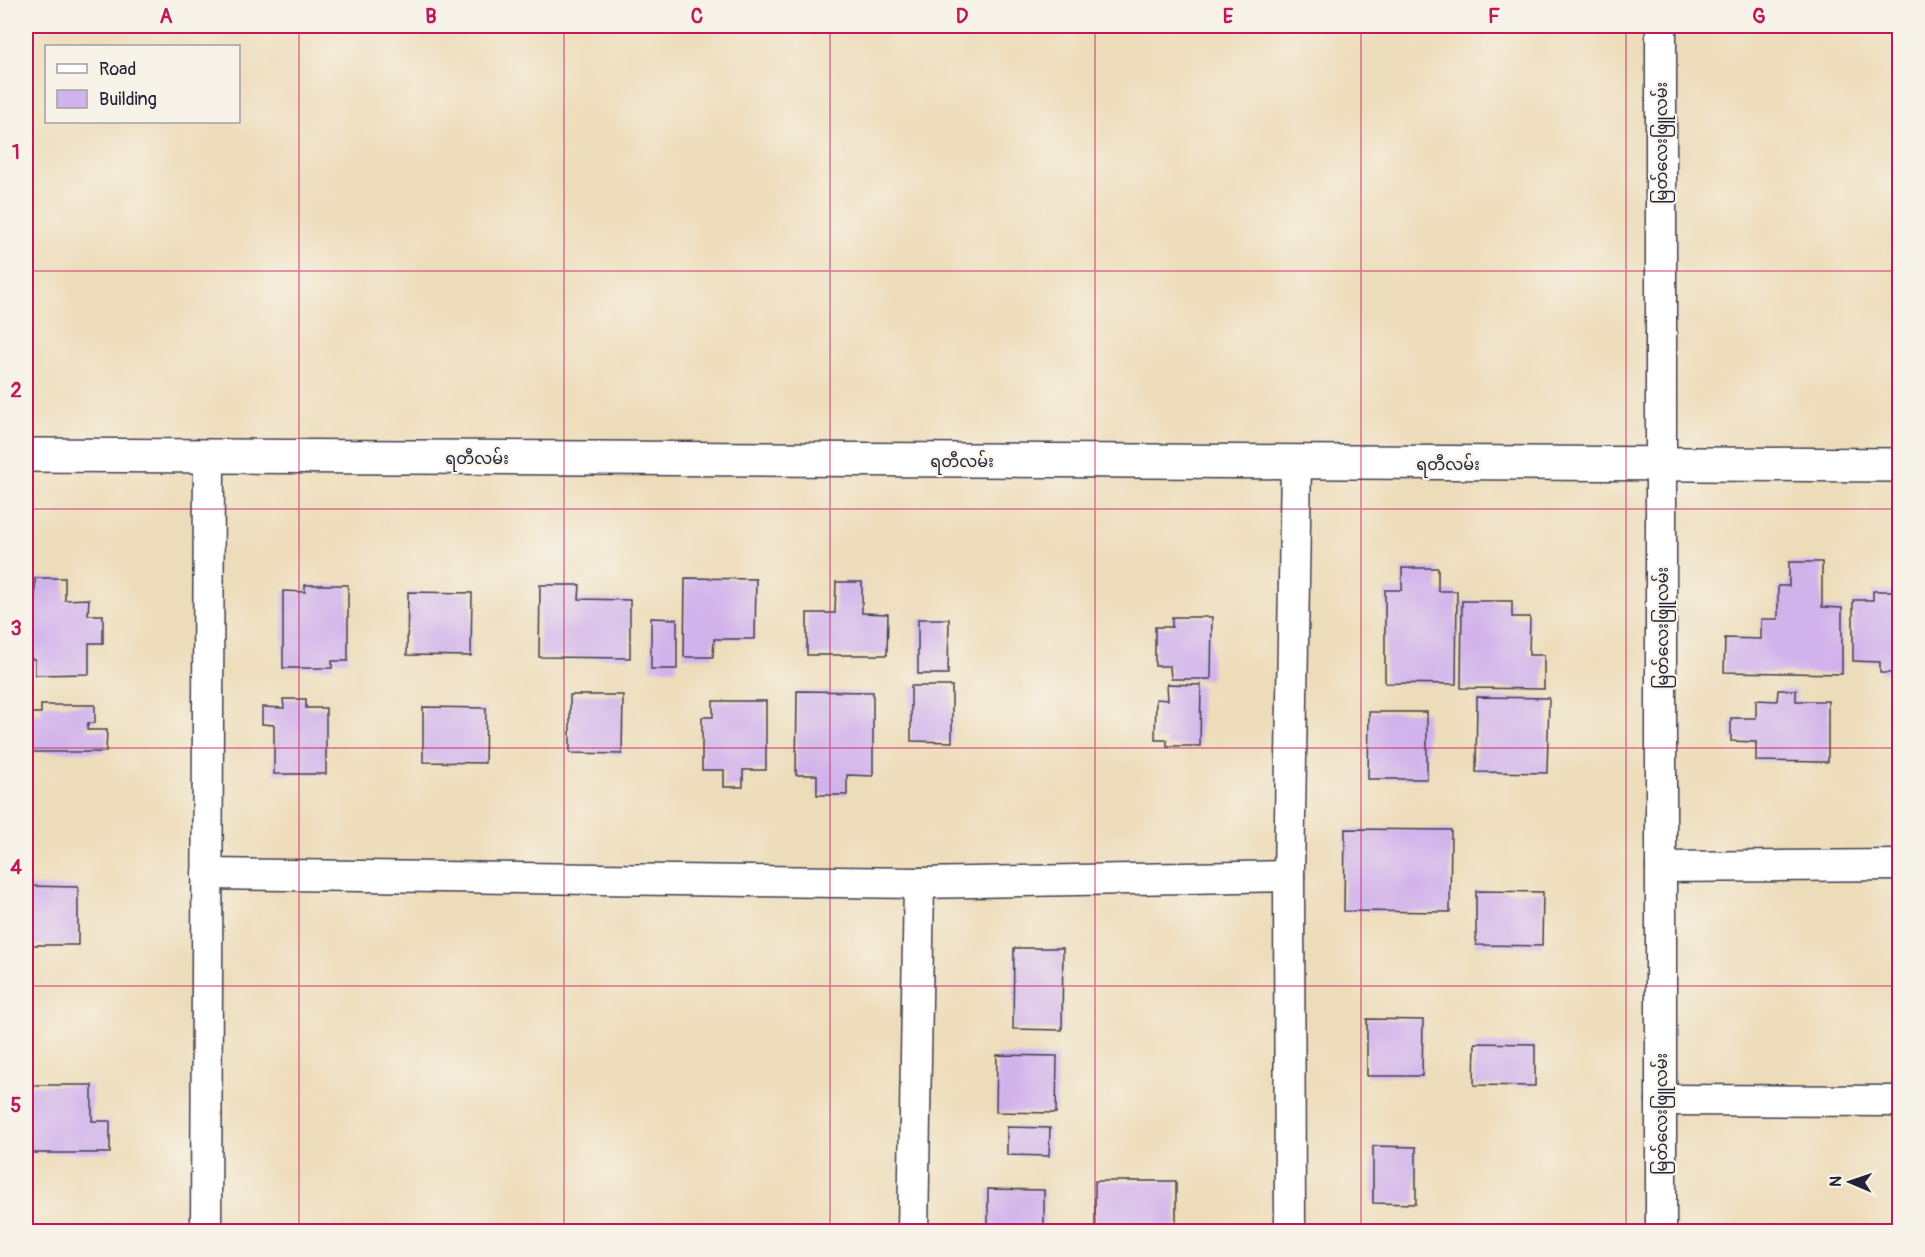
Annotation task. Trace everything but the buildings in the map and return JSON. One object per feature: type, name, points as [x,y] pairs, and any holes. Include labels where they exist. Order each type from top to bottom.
[{"type":"street","name":"မြတ်လေးဖြူလမ်း","points":[[1661,26],[1661,1232]]},
{"type":"street","name":"ရတီလမ်း","points":[[26,455],[1899,465]]},
{"type":"street","points":[[206,1232],[209,456]]},
{"type":"street","points":[[1290,1232],[1289,876],[1296,463]]},
{"type":"street","points":[[1661,867],[1899,866]]},
{"type":"street","points":[[207,874],[919,883],[1289,876]]},
{"type":"street","points":[[913,1232],[919,883]]},
{"type":"street","points":[[1661,1100],[1899,1101]]}]
